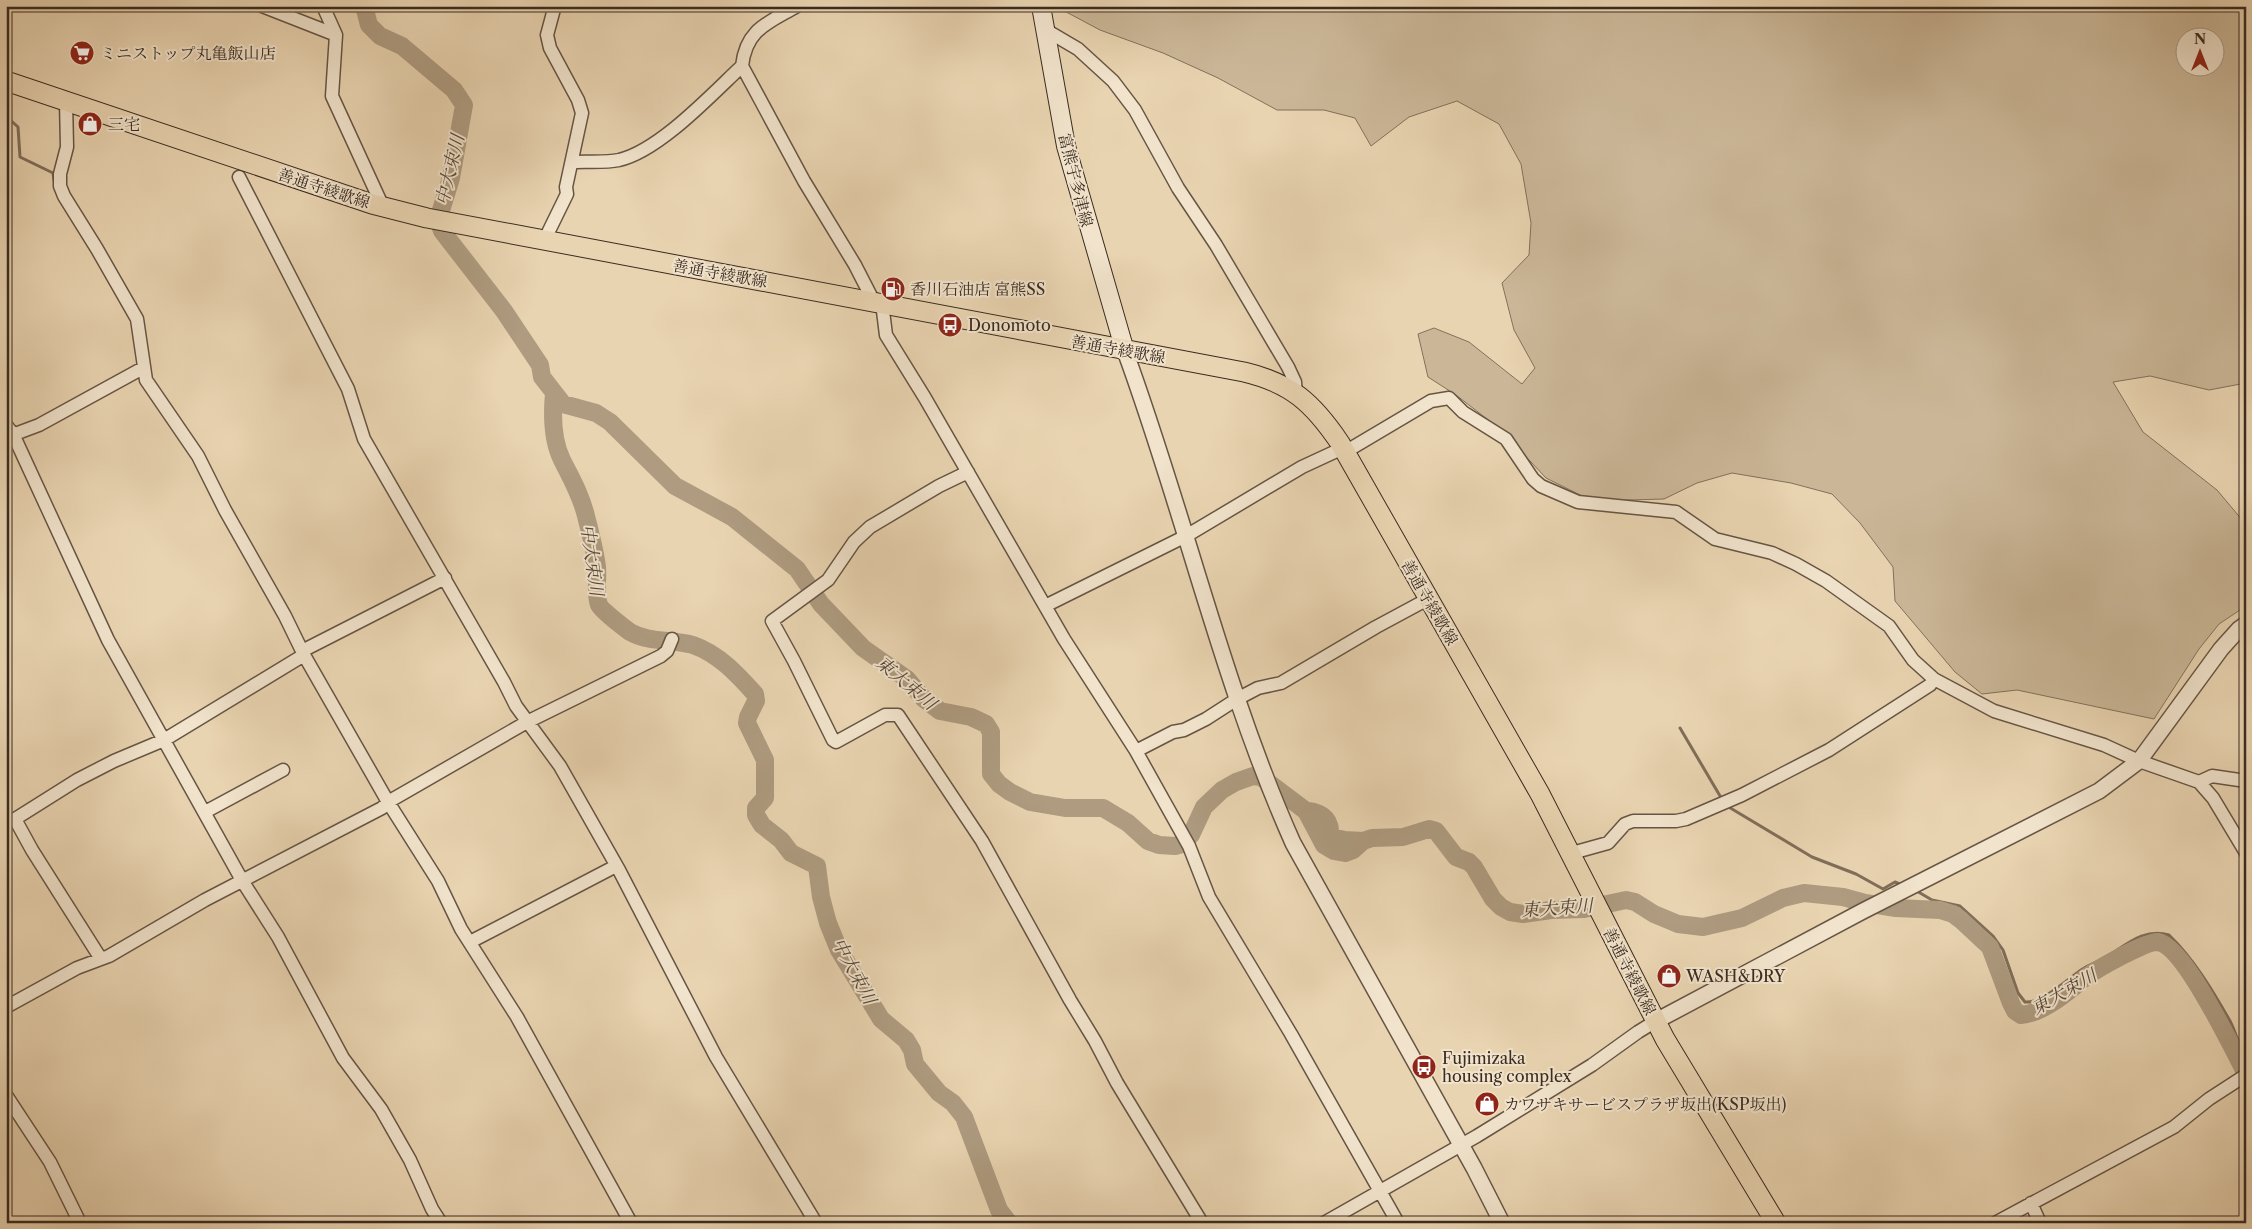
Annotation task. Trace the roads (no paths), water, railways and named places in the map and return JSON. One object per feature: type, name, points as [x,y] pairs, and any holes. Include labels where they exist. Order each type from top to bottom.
[{"type":"main road","name":"富熊宇多津線","points":[[1040,6],[1066,146],[1125,351]]},
{"type":"main road","name":"善通寺綾歌線","points":[[6,81],[383,207],[427,218],[878,302],[1269,378],[1296,395],[1314,408],[1344,450],[1540,794],[1572,853],[1601,915],[1656,1021],[1776,1223]]},
{"type":"street","points":[[262,6],[336,35]]},
{"type":"street","points":[[323,6],[336,35],[332,96],[383,207]]},
{"type":"street","points":[[797,6],[764,25],[750,38],[744,49],[742,66],[804,181],[878,302],[886,335],[968,472],[1064,639],[1136,751],[1189,846],[1208,897],[1291,1034],[1398,1223]]},
{"type":"street","points":[[544,241],[567,194],[566,187],[573,162],[582,113],[578,100],[550,48],[547,35],[554,9]]},
{"type":"street","points":[[1044,29],[1078,49],[1113,81],[1135,110],[1178,188],[1216,245],[1288,367],[1295,382],[1296,395]]},
{"type":"street","points":[[573,162],[618,160],[637,154],[650,146],[693,111],[742,66]]},
{"type":"street","points":[[66,101],[67,147],[60,174],[60,186],[64,196],[137,319],[140,370],[148,385],[198,456],[225,510],[304,651],[429,865],[461,929],[473,941],[517,1017],[631,1223]]},
{"type":"street","points":[[240,177],[348,390],[364,440],[445,578],[516,706],[560,766],[616,866],[716,1057],[816,1223]]},
{"type":"street","points":[[1125,351],[1237,699],[1275,803],[1293,843],[1327,906],[1474,1168],[1502,1223]]},
{"type":"street","points":[[140,370],[39,425],[9,432],[108,640],[243,882],[278,937],[343,1058],[381,1109],[410,1160],[432,1209],[441,1223]]},
{"type":"street","points":[[1045,606],[1186,536],[1302,467],[1344,450],[1431,401],[1449,398],[1463,412],[1506,440],[1533,479],[1552,492],[1578,502],[1676,512],[1715,539],[1772,552],[1811,572],[1889,626],[1913,660],[1934,679],[1994,711],[2104,745],[2139,761],[2199,782],[2213,798],[2246,853]]},
{"type":"street","points":[[968,472],[939,486],[870,527],[854,542],[828,580],[772,621],[836,742],[885,715],[898,715],[982,840],[1117,1083],[1202,1223]]},
{"type":"street","points":[[102,959],[32,850],[15,819],[84,776],[114,760],[164,740],[304,651],[445,578]]},
{"type":"street","points":[[1136,751],[1172,732],[1184,730],[1206,719],[1258,688],[1281,683],[1428,599]]},
{"type":"street","points":[[1324,1223],[1460,1146],[1592,1066],[1656,1021],[1863,911],[2099,791],[2139,761],[2221,649],[2238,628],[2246,624]]},
{"type":"street","points":[[6,1007],[77,968],[102,959],[205,900],[243,882],[382,808],[391,800],[527,722],[661,656],[667,651],[672,641]]},
{"type":"street","points":[[1572,853],[1608,843],[1625,824],[1633,821],[1686,819],[1742,795],[1829,750],[1930,685],[1934,679]]},
{"type":"street","points":[[205,812],[255,791],[283,770]]},
{"type":"street","points":[[2199,782],[2212,776],[2246,781]]},
{"type":"street","points":[[473,941],[616,866]]},
{"type":"street","points":[[1995,1223],[2174,1127],[2242,1077]]},
{"type":"street","points":[[6,1095],[50,1162],[80,1223]]},
{"type":"street","points":[[2031,1203],[2040,1223]]},
{"type":"waterway","name":"東大束川","points":[[364,6],[369,25],[380,36],[402,46],[454,90],[464,105],[451,178],[438,220],[442,231],[504,311],[540,365],[542,377],[563,404],[596,413],[610,422],[675,486],[732,517],[797,569],[821,604],[863,648],[907,679],[923,698],[940,711],[971,717],[986,724],[991,732],[991,774],[999,784],[1010,792],[1030,802],[1065,808],[1103,808],[1128,823],[1148,841],[1159,845],[1175,846],[1182,844],[1191,835],[1204,807],[1222,790],[1236,782],[1253,776],[1261,777],[1306,811],[1324,845],[1334,851],[1345,853],[1353,850],[1363,841],[1372,838],[1403,837],[1429,829],[1436,831],[1456,857],[1469,862],[1474,867],[1493,899],[1501,907],[1510,912],[1523,914],[1551,910],[1584,909],[1626,900],[1635,902],[1654,914],[1678,924],[1703,927],[1742,918],[1783,898],[1804,893],[1843,897],[1896,908],[1940,910],[1953,914],[1990,947],[2011,1003],[2015,1011],[2021,1015],[2047,1006],[2086,977],[2122,956],[2143,946],[2158,942],[2169,948],[2194,979],[2246,1074]]},
{"type":"waterway","points":[[6,116],[18,127],[20,157],[53,173],[54,180]]},
{"type":"waterway","name":"中大束川","points":[[554,393],[553,419],[556,444],[584,508],[596,561],[599,605],[630,632],[645,638],[693,645],[720,659],[755,694],[756,701],[747,723],[765,760],[765,798],[756,808],[756,815],[762,825],[781,840],[791,853],[817,866],[821,897],[828,923],[839,950],[881,1019],[906,1040],[912,1050],[915,1064],[939,1093],[953,1103],[964,1117],[999,1210],[1009,1223]]},
{"type":"waterway","points":[[1680,728],[1723,801]]},
{"type":"waterway","points":[[1727,806],[1812,857],[1856,874],[1883,889],[1895,882],[1902,885]]},
{"type":"waterway","points":[[1306,811],[1323,816],[1330,826],[1331,837],[1363,841]]},
{"type":"waterway","points":[[1915,890],[1932,900],[1960,906],[1993,936],[2003,950],[2018,993],[2025,1002],[2031,1002],[2046,995],[2084,968],[2105,958],[2135,939],[2151,934],[2169,935],[2187,954],[2210,987],[2230,1021],[2246,1057]]},
{"type":"waterway","points":[[2165,944],[2169,935]]},
{"type":"place","name":"ミニストップ丸亀飯山店","points":[[82,53]]},
{"type":"place","name":"三宅","points":[[90,124]]},
{"type":"place","name":"香川石油店 富熊SS","points":[[893,289]]},
{"type":"place","name":"Donomoto","points":[[950,325]]},
{"type":"place","name":"WASH&DRY","points":[[1669,976]]},
{"type":"place","name":"Fujimizaka housing complex","points":[[1424,1067]]},
{"type":"place","name":"カワサキサービスプラザ坂出(KSP坂出)","points":[[1487,1104]]}]
